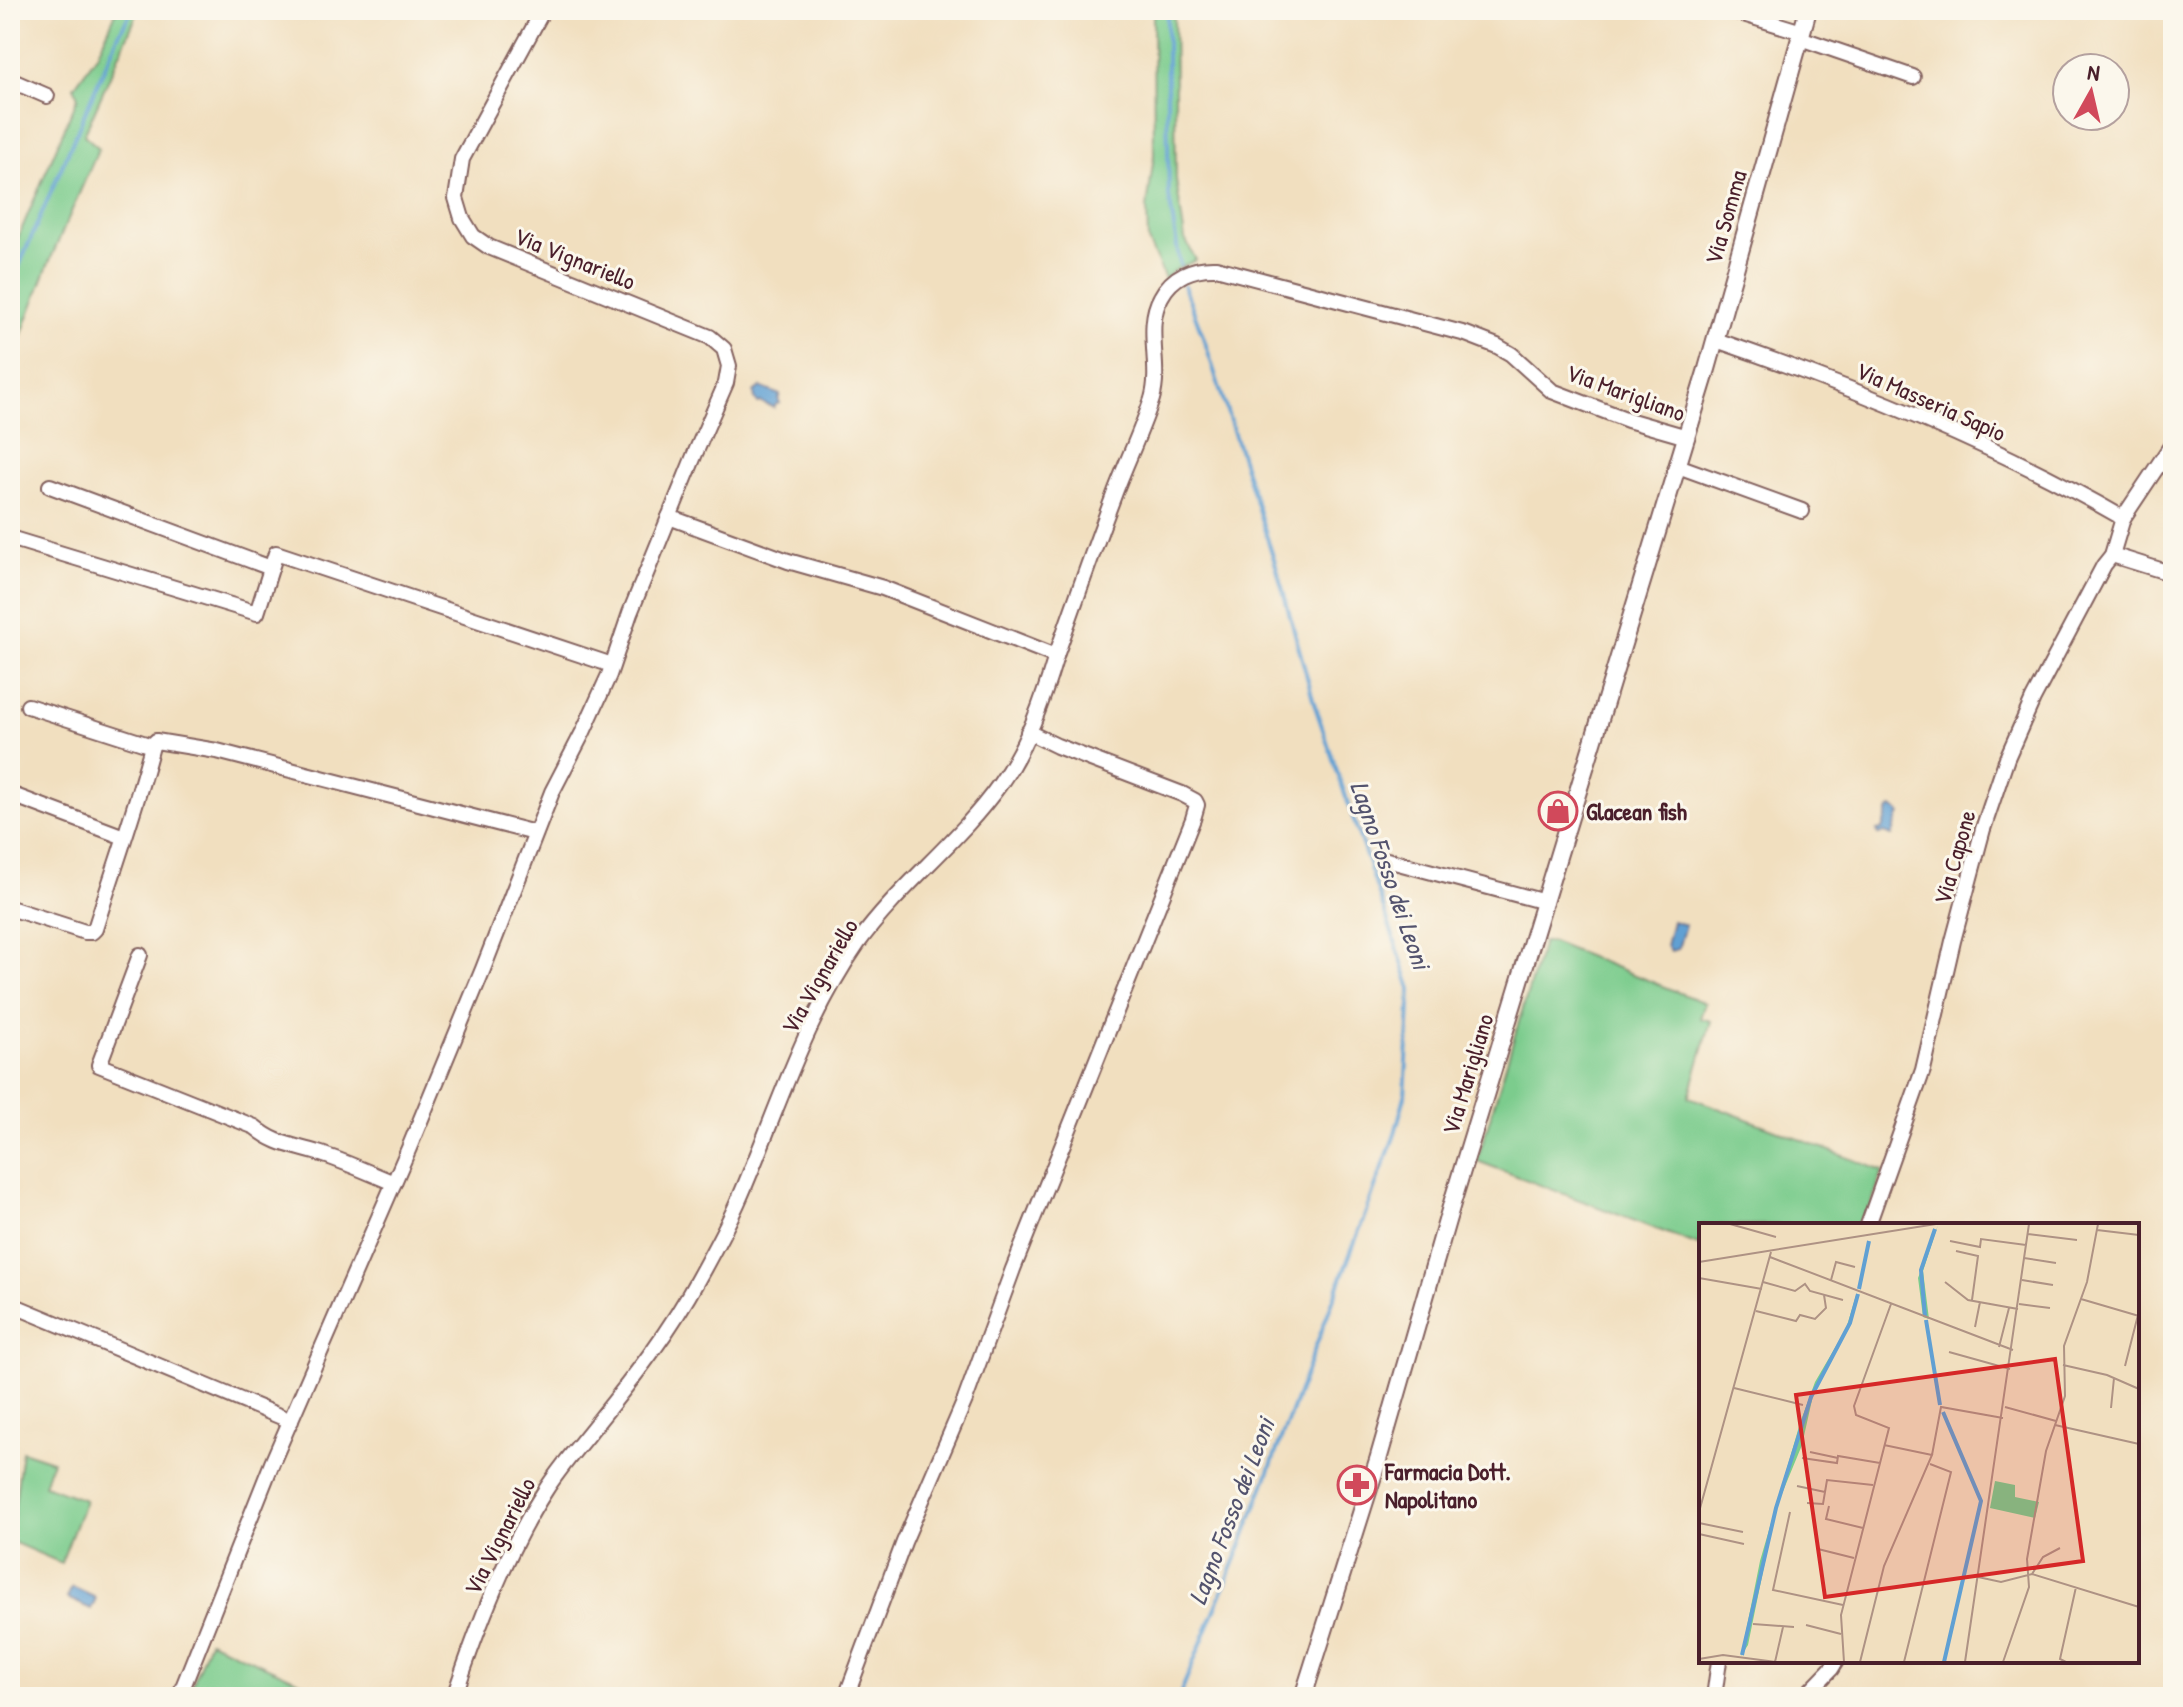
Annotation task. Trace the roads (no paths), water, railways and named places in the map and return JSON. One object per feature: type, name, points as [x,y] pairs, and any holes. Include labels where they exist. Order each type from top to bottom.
[{"type":"street","name":"Via Vignariello","points":[[179,1697],[291,1421],[483,969],[552,792],[612,665],[630,613],[726,383],[729,366],[724,349],[710,337],[489,247],[473,236],[462,218],[456,198],[462,159],[543,10]]},
{"type":"street","points":[[1730,10],[1913,77]]},
{"type":"street","name":"Via Somma","points":[[1687,437],[1808,10]]},
{"type":"street","points":[[10,80],[47,96]]},
{"type":"street","name":"Via Marigliano","points":[[1056,656],[1151,401],[1157,370],[1153,332],[1158,301],[1186,272],[1216,268],[1445,328],[1511,354],[1552,391],[1628,420],[1687,437],[1453,1200],[1378,1460],[1303,1697]]},
{"type":"street","name":"Via Masseria Sapio","points":[[1716,340],[1895,407],[2068,487],[2123,518]]},
{"type":"street","name":"Via Capone","points":[[1869,1223],[1923,1070],[1979,843],[2007,758],[2046,674],[2112,555],[2123,518],[2173,443]]},
{"type":"street","points":[[1678,466],[1802,511]]},
{"type":"street","points":[[50,486],[271,568]]},
{"type":"street","points":[[669,517],[788,561],[883,588],[1056,656]]},
{"type":"street","points":[[10,538],[257,613],[276,553],[612,665]]},
{"type":"street","points":[[2112,555],[2173,574]]},
{"type":"street","name":"Via Vignariello","points":[[454,1697],[487,1607],[537,1504],[561,1467],[635,1376],[696,1283],[739,1199],[808,1031],[834,984],[858,944],[895,898],[998,787],[1028,732],[1045,693],[1056,656]]},
{"type":"street","points":[[28,706],[152,746]]},
{"type":"street","points":[[846,1697],[904,1542],[965,1400],[1013,1269],[1197,805],[1182,794],[1028,732]]},
{"type":"street","points":[[10,908],[85,932],[95,929],[156,741],[217,751],[535,833]]},
{"type":"street","points":[[10,794],[124,837]]},
{"type":"street","points":[[1387,860],[1545,902]]},
{"type":"street","points":[[140,955],[99,1065],[255,1127],[268,1138],[318,1152],[394,1183]]},
{"type":"street","points":[[10,1304],[291,1421]]},
{"type":"street","points":[[1714,1697],[1719,1663]]},
{"type":"street","points":[[1804,1697],[1835,1663]]},
{"type":"water","points":[[760,387],[780,395],[780,403],[774,408],[758,403],[754,392]]},
{"type":"water","points":[[1894,808],[1900,813],[1892,836],[1878,834],[1877,830],[1882,829],[1889,809]]},
{"type":"water","points":[[1672,921],[1685,925],[1678,949],[1671,951],[1666,946]]},
{"type":"water","points":[[72,1587],[96,1598],[91,1609],[67,1598]]},
{"type":"waterway","points":[[10,287],[132,10]]},
{"type":"waterway","name":"Lagno Fosso dei Leoni","points":[[1167,10],[1169,196],[1180,265]]},
{"type":"waterway","name":"Lagno Fosso dei Leoni","points":[[1179,1697],[1241,1546],[1394,1137],[1405,1096],[1411,989],[1315,706],[1277,569],[1204,339],[1184,286]]},
{"type":"place","name":"Glacean fish","points":[[1558,811]]},
{"type":"place","name":"Farmacia Dott. Napolitano","points":[[1357,1485]]}]
